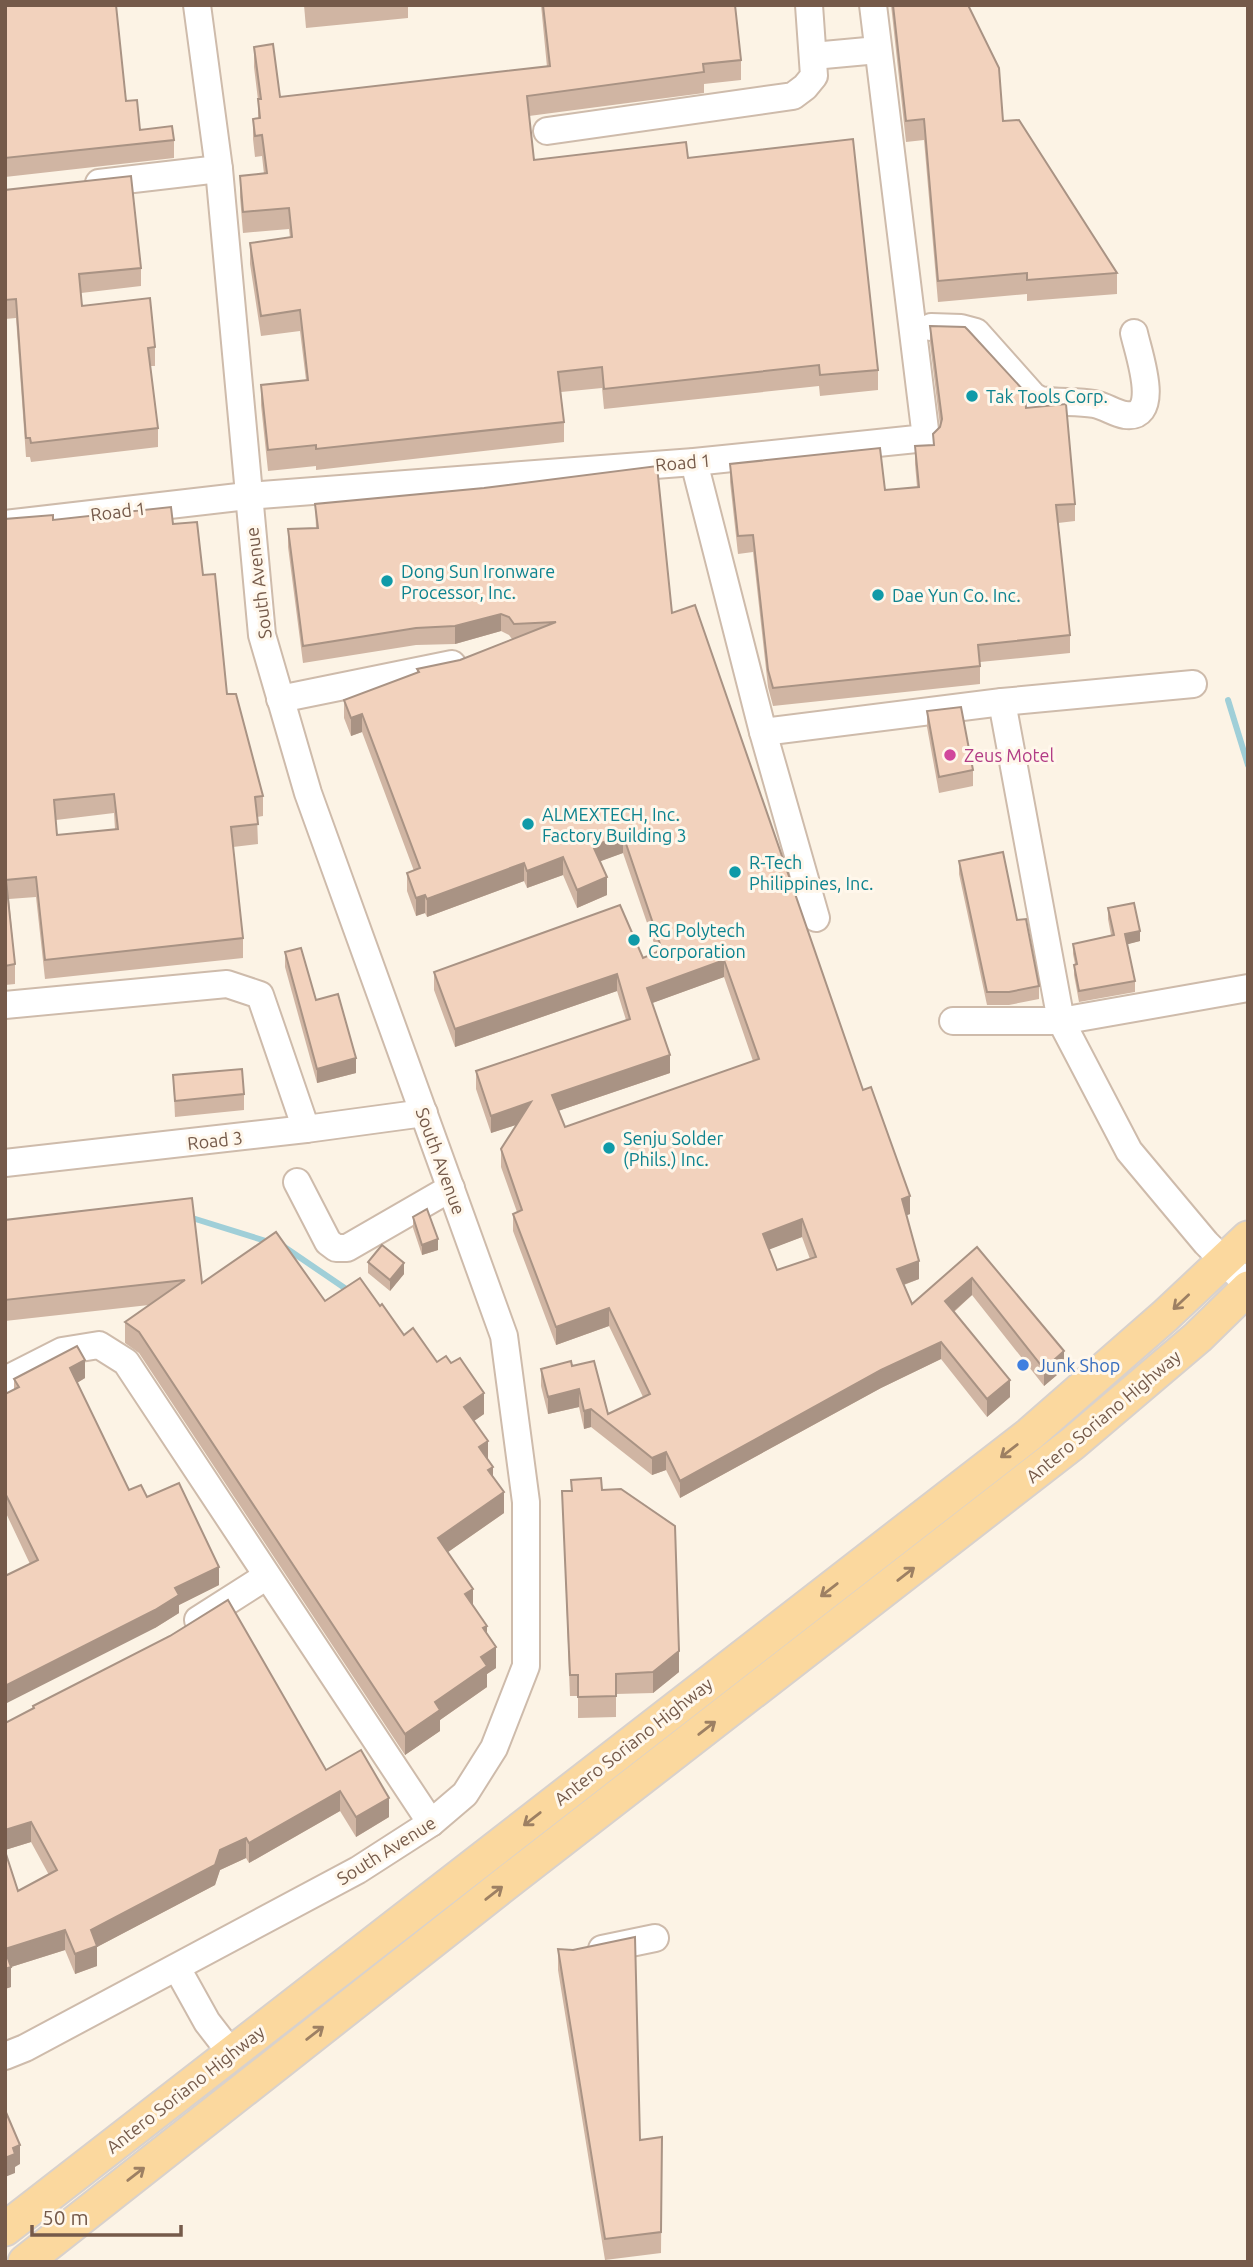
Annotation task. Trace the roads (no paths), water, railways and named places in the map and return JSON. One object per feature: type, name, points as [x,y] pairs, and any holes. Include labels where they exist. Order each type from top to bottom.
[{"type":"main road","name":"Antero Soriano Highway","points":[[5,2229],[1030,1434],[1093,1381],[1248,1238]]},
{"type":"main road","name":"Antero Soriano Highway","points":[[25,2262],[499,1888],[1072,1444],[1198,1337],[1248,1287]]},
{"type":"street","name":"South Avenue","points":[[5,2056],[177,1968],[358,1870],[431,1824],[465,1794],[494,1748],[526,1666],[526,1502],[504,1336],[308,793],[262,635],[247,496],[219,169],[197,5]]},
{"type":"street","points":[[547,131],[793,96],[814,76],[809,5]]},
{"type":"street","name":"Road 1","points":[[5,524],[247,496],[694,462],[926,438],[873,5]]},
{"type":"street","points":[[813,55],[878,50]]},
{"type":"street","points":[[72,186],[219,169]]},
{"type":"street","points":[[912,327],[969,329],[976,332],[1033,396],[1049,401],[1093,403],[1124,415],[1134,415],[1142,411],[1146,396],[1134,333]]},
{"type":"street","points":[[694,462],[763,732],[816,918]]},
{"type":"street","points":[[280,699],[455,663],[477,655]]},
{"type":"street","points":[[763,732],[1002,702],[1193,684]]},
{"type":"street","points":[[1002,702],[1061,1021],[1129,1151],[1223,1262],[1248,1287]]},
{"type":"street","points":[[5,1005],[227,984],[260,995],[306,1129]]},
{"type":"street","points":[[953,1021],[1061,1021],[1248,988]]},
{"type":"street","name":"Road 3","points":[[5,1163],[424,1113]]},
{"type":"street","points":[[297,1182],[328,1242],[336,1248],[347,1248],[451,1188]]},
{"type":"street","points":[[5,1380],[62,1351],[99,1345],[126,1362],[431,1824]]},
{"type":"street","points":[[174,1635],[267,1576]]},
{"type":"street","points":[[582,1954],[655,1938]]},
{"type":"street","points":[[177,1968],[207,2022],[231,2053]]},
{"type":"waterway","points":[[1228,700],[1248,765]]},
{"type":"waterway","points":[[189,1217],[269,1242]]},
{"type":"waterway","points":[[283,1246],[352,1293]]},
{"type":"place","name":"Tak Tools Corp.","points":[[972,396]]},
{"type":"place","name":"Dong Sun Ironware Processor, Inc.","points":[[387,581]]},
{"type":"place","name":"Dae Yun Co. Inc.","points":[[878,595]]},
{"type":"place","name":"Zeus Motel","points":[[950,755]]},
{"type":"place","name":"ALMEXTECH, Inc. Factory Building 3","points":[[528,824]]},
{"type":"place","name":"R-Tech Philippines, Inc.","points":[[735,872]]},
{"type":"place","name":"RG Polytech Corporation","points":[[634,940]]},
{"type":"place","name":"Senju Solder (Phils.) Inc.","points":[[609,1148]]},
{"type":"place","name":"Junk Shop","points":[[1023,1365]]}]
